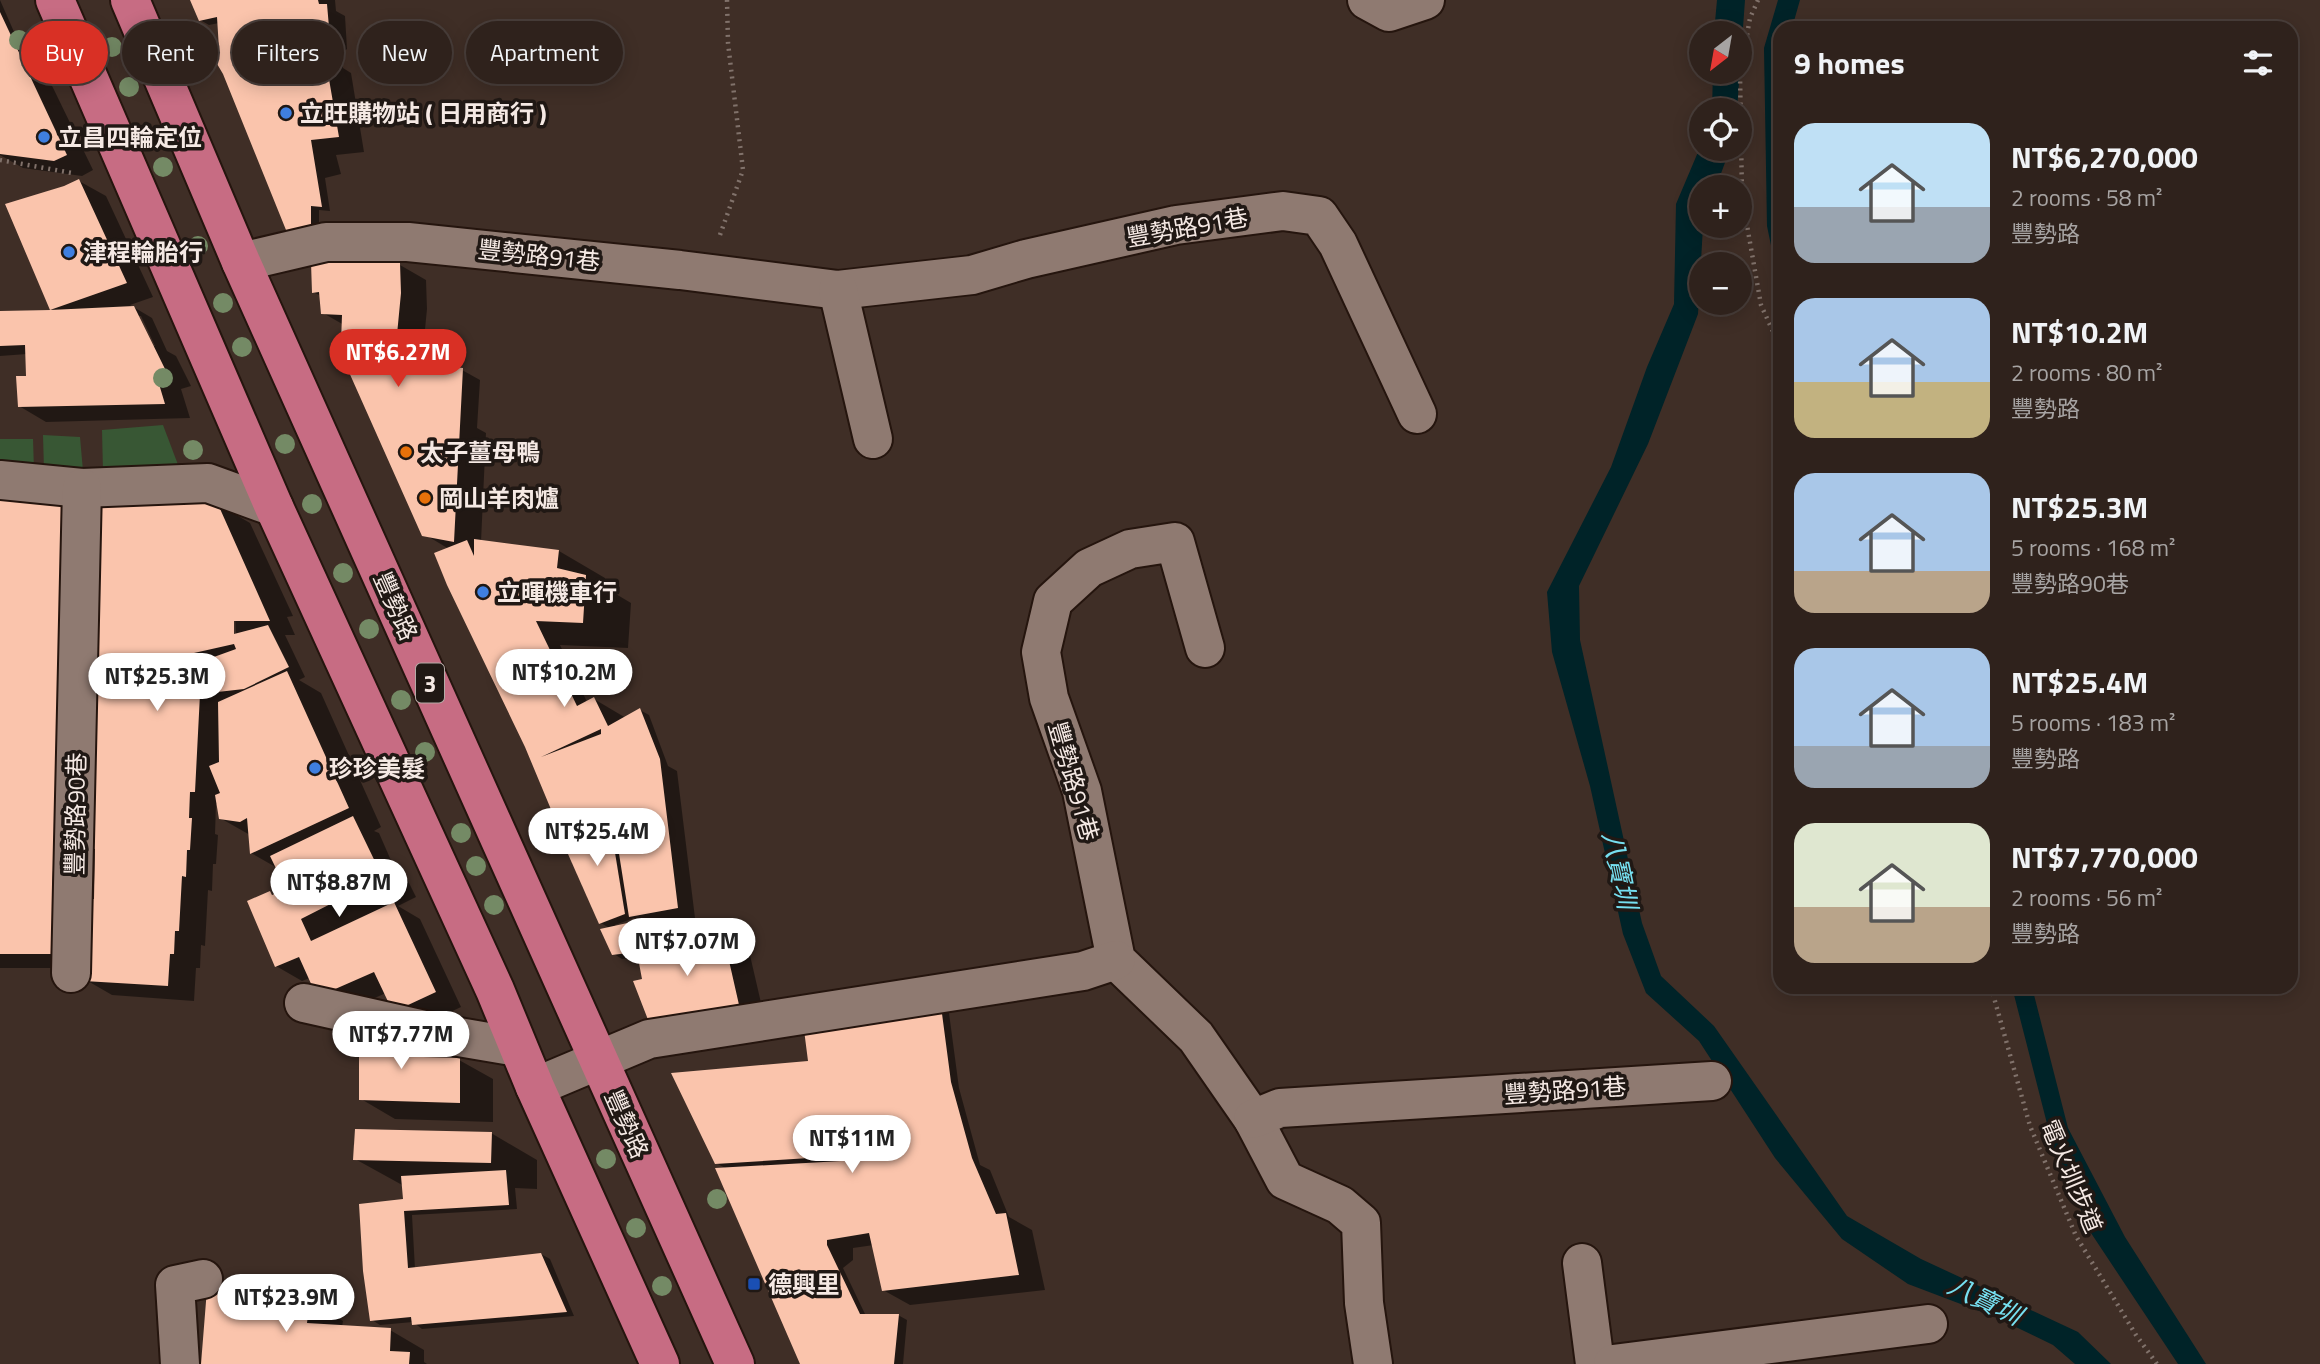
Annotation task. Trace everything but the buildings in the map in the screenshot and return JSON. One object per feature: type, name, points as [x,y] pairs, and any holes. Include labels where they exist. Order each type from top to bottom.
[{"type":"main road","points":[[55,0],[274,507],[495,990],[517,1048],[660,1364]]},
{"type":"main road","name":"豐勢路","points":[[130,0],[241,262],[735,1364]]},
{"type":"street","points":[[1367,0],[1389,12],[1425,0]]},
{"type":"street","name":"豐勢路91巷","points":[[241,262],[326,242],[408,242],[680,270],[838,290],[972,275],[1026,259],[1176,225],[1283,211],[1320,216],[1338,244],[1417,414]]},
{"type":"street","points":[[838,290],[873,439]]},
{"type":"street","points":[[0,480],[82,488],[208,483],[274,507]]},
{"type":"street","name":"豐勢路90巷","points":[[71,973],[82,488]]},
{"type":"street","name":"豐勢路91巷","points":[[1116,960],[1082,791],[1047,687],[1041,652],[1053,601],[1089,568],[1130,549],[1175,542],[1205,648]]},
{"type":"street","points":[[535,1087],[649,1039],[1083,971],[1116,960],[1196,1037],[1253,1119],[1285,1180],[1340,1205],[1361,1223],[1364,1303],[1373,1364]]},
{"type":"street","points":[[304,1003],[517,1048]]},
{"type":"street","name":"豐勢路91巷","points":[[1253,1119],[1280,1108],[1712,1081]]},
{"type":"street","points":[[1582,1263],[1595,1364]]},
{"type":"street","points":[[180,1364],[176,1285],[203,1279]]},
{"type":"street","points":[[1612,1364],[1928,1324]]},
{"type":"path","points":[[680,270],[722,233],[743,170],[728,43],[727,0]]},
{"type":"path","points":[[1758,0],[1750,18],[1740,74],[1742,197],[1761,305],[1773,332]]},
{"type":"path","points":[[0,160],[72,173]]},
{"type":"path","name":"電火圳步道","points":[[1993,994],[2030,1126],[2076,1236],[2136,1335],[2157,1364]]},
{"type":"green space","points":[[163,425],[180,470],[103,472],[102,430]]},
{"type":"green space","points":[[43,435],[80,437],[83,471],[44,470]]},
{"type":"green space","points":[[0,439],[33,439],[34,470],[0,469]]},
{"type":"water","points":[[1717,0],[1745,0],[1743,21],[1715,21]]},
{"type":"water","points":[[1778,0],[1800,0],[1794,21],[1773,21],[1773,255],[1767,226],[1764,48]]},
{"type":"water","points":[[1713,84],[1739,84],[1738,98],[1712,98]]},
{"type":"water","name":"八寶圳","points":[[1694,161],[1726,161],[1720,175],[1689,175],[1689,238],[1702,238],[1702,252],[1689,252],[1689,315],[1698,315],[1648,444],[1579,586],[1580,640],[1642,923],[1661,976],[1714,1026],[1847,1216],[1921,1259],[2078,1332],[2111,1364],[2075,1364],[2053,1345],[1995,1317],[1908,1284],[1842,1239],[1775,1158],[1699,1041],[1646,993],[1623,934],[1590,786],[1552,652],[1547,592],[1611,467],[1647,367],[1674,304],[1676,204]]},
{"type":"water","points":[[2014,994],[2034,994],[2068,1128],[2125,1237],[2206,1364],[2178,1364],[2091,1233],[2053,1147]]},
{"type":"place","name":"立旺購物站 ( 日用商行 )","points":[[286,113]]},
{"type":"place","name":"立昌四輪定位","points":[[44,137]]},
{"type":"place","name":"津程輪胎行","points":[[69,252]]},
{"type":"place","name":"太子薑母鴨","points":[[406,452]]},
{"type":"place","name":"岡山羊肉爐","points":[[425,498]]},
{"type":"place","name":"立暉機車行","points":[[483,592]]},
{"type":"place","name":"珍珍美髮","points":[[315,768]]},
{"type":"place","name":"德興里","points":[[754,1284]]}]
